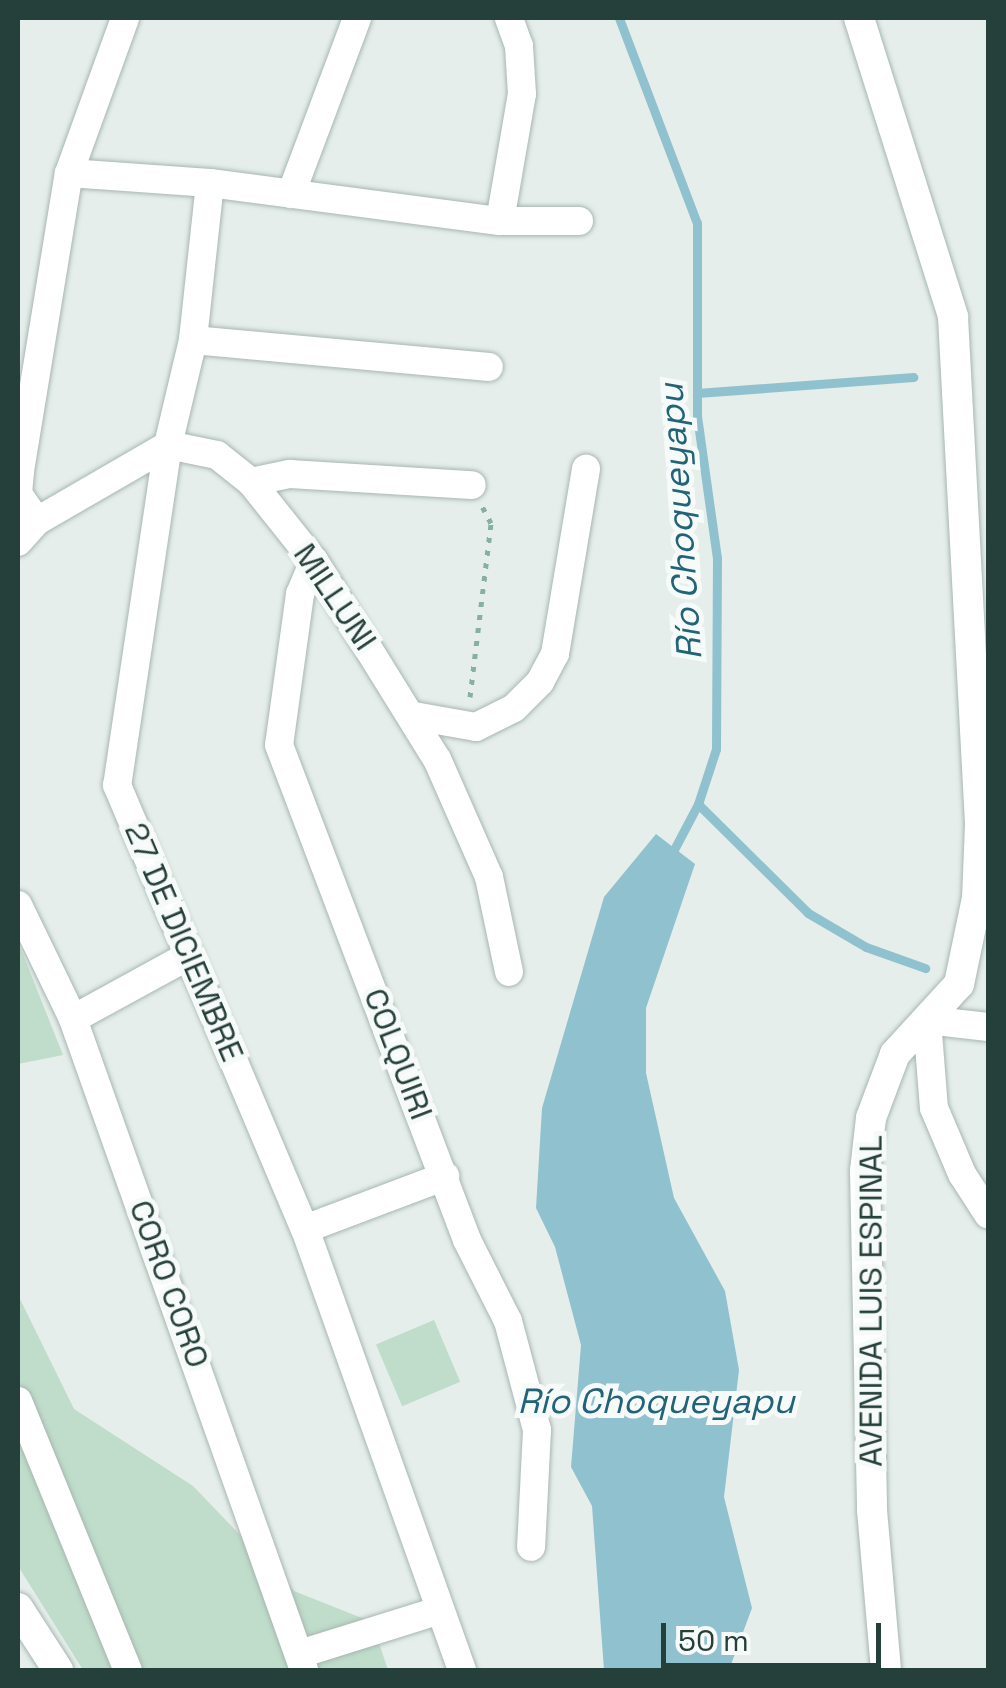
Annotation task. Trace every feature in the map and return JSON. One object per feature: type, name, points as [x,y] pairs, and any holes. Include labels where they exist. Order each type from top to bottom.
[{"type":"street","points":[[124,18],[69,172],[20,471],[18,494],[27,532],[168,445]]},
{"type":"street","points":[[291,194],[357,18]]},
{"type":"street","points":[[500,221],[522,94],[520,46],[509,18]]},
{"type":"street","name":"AVENIDA LUIS ESPINAL","points":[[859,18],[952,317],[980,824],[978,898],[959,984],[895,1054],[871,1118],[865,1172],[872,1510],[886,1670]]},
{"type":"street","points":[[69,172],[210,183],[500,221],[579,220]]},
{"type":"street","name":"27 DE DICIEMBRE","points":[[210,183],[193,340],[168,445],[117,785],[305,1228],[437,1611],[462,1670]]},
{"type":"street","points":[[193,340],[489,367]]},
{"type":"street","name":"MILLUNI","points":[[168,445],[217,455],[250,482],[314,561],[414,716],[488,877],[509,972]]},
{"type":"street","points":[[414,716],[476,727],[514,708],[555,654],[586,470]]},
{"type":"street","points":[[250,482],[290,474],[472,486]]},
{"type":"street","name":"COLQUIRI","points":[[314,561],[300,594],[279,745],[446,1176],[467,1240],[508,1321],[537,1430],[531,1547]]},
{"type":"street","name":"CORO CORO","points":[[18,905],[73,1019],[302,1662]]},
{"type":"street","points":[[73,1019],[190,955]]},
{"type":"street","points":[[988,1027],[927,1020],[934,1108],[962,1174],[988,1214]]},
{"type":"street","points":[[305,1228],[446,1176]]},
{"type":"street","points":[[18,1401],[128,1670]]},
{"type":"street","points":[[18,1608],[58,1670]]},
{"type":"street","points":[[302,1662],[437,1611]]},
{"type":"path","points":[[464,724],[484,619],[490,523],[472,486]]},
{"type":"green space","points":[[18,942],[63,1055],[18,1064]]},
{"type":"green space","points":[[18,1295],[74,1409],[193,1486],[294,1591],[372,1622],[388,1670],[83,1670],[18,1566]]},
{"type":"green space","points":[[434,1320],[460,1382],[402,1406],[376,1345]]},
{"type":"water","name":"Río Choqueyapu","points":[[656,834],[695,864],[646,1008],[646,1073],[674,1198],[725,1291],[739,1370],[724,1497],[752,1608],[729,1670],[604,1670],[592,1506],[571,1467],[581,1345],[555,1247],[536,1208],[542,1108],[604,897]]},
{"type":"waterway","name":"Río Choqueyapu","points":[[619,18],[697,223],[697,416],[717,558],[716,749],[698,804],[669,859]]},
{"type":"waterway","points":[[697,393],[913,377]]},
{"type":"waterway","points":[[698,804],[808,913],[866,947],[925,968]]}]
